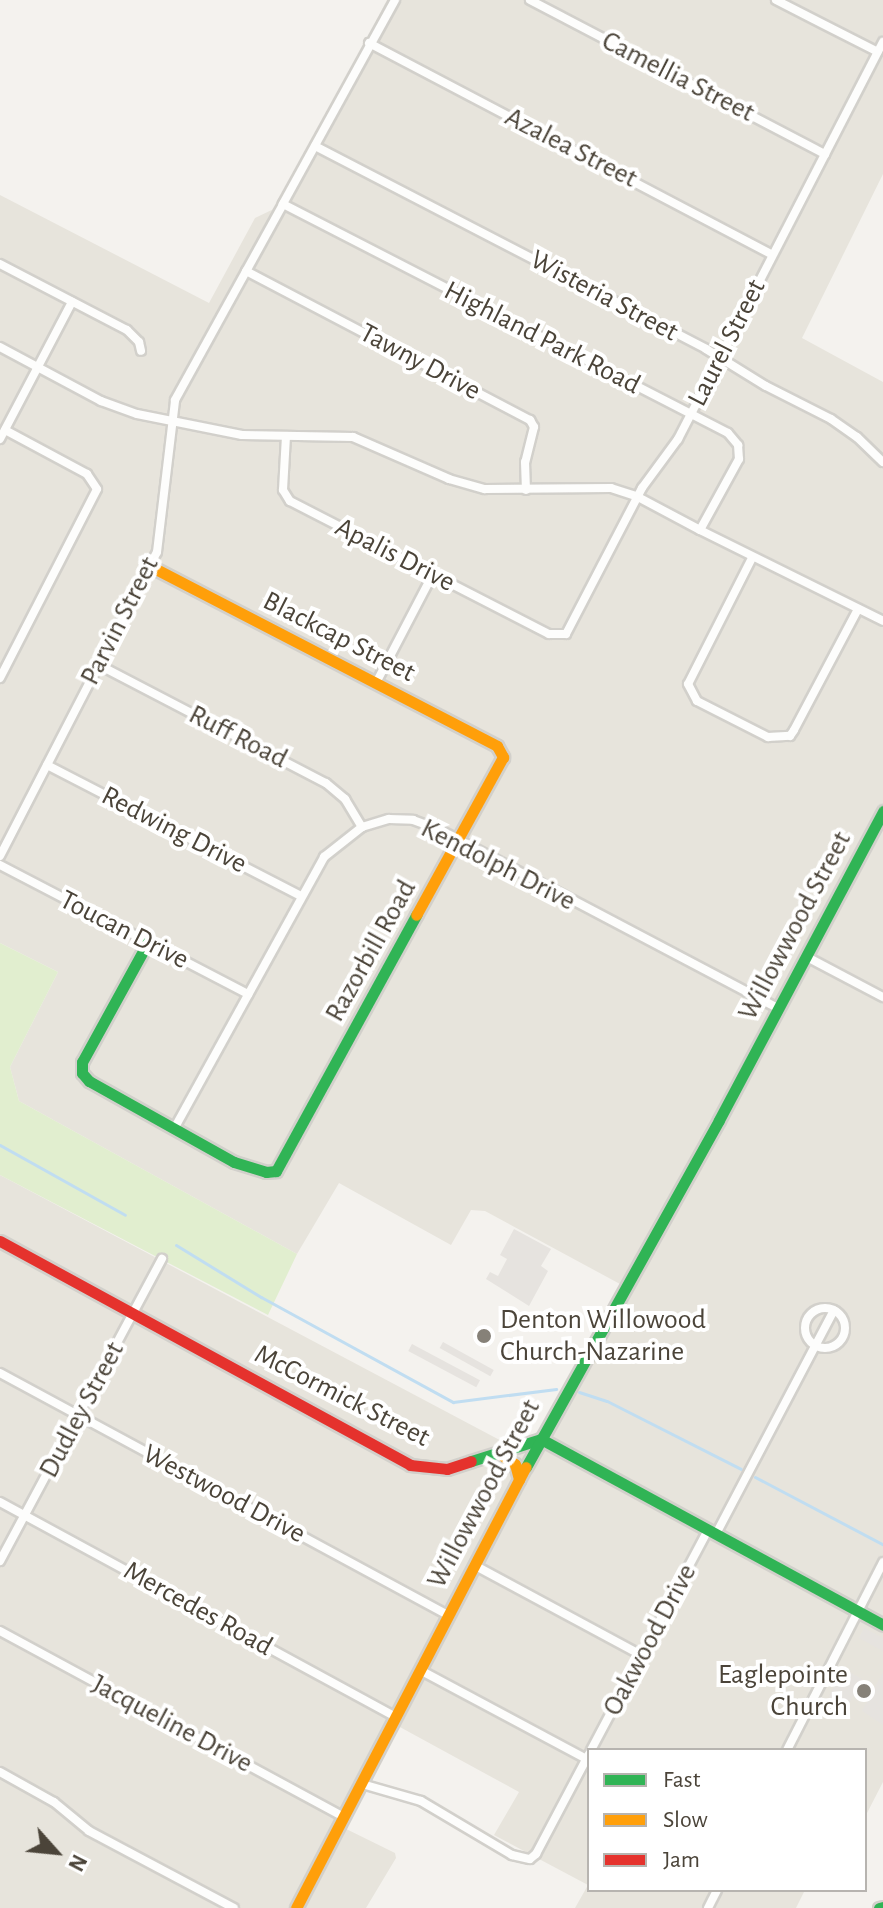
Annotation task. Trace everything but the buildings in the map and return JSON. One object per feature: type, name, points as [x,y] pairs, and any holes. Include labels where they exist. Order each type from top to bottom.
[{"type":"street","points":[[283,204],[395,0]]},
{"type":"street","name":"Camellia Street","points":[[530,0],[825,154]]},
{"type":"street","points":[[776,0],[878,52]]},
{"type":"street","name":"Laurel Street","points":[[561,637],[569,629],[638,497],[674,446],[883,42]]},
{"type":"street","name":"Azalea Street","points":[[369,43],[772,255]]},
{"type":"street","name":"Wisteria Street","points":[[315,146],[719,357],[766,386],[831,419],[857,437],[883,462]]},
{"type":"street","name":"Parvin Street","points":[[0,856],[150,566],[161,532],[169,420],[182,383],[283,204]]},
{"type":"street","name":"Highland Park Road","points":[[283,204],[728,433],[739,451],[739,459],[700,530]]},
{"type":"street","points":[[0,264],[127,330],[139,342],[141,351]]},
{"type":"street","name":"Tawny Drive","points":[[246,271],[530,420],[534,427],[525,462],[526,490]]},
{"type":"street","points":[[0,439],[72,302]]},
{"type":"street","points":[[0,347],[119,408],[169,420],[242,435],[353,437],[468,485],[526,490],[595,487],[638,497],[752,558],[764,560],[883,621]]},
{"type":"street","points":[[0,678],[95,495],[97,483],[87,474],[5,430]]},
{"type":"street","name":"Apalis Drive","points":[[286,436],[282,486],[286,498],[549,634],[561,637]]},
{"type":"street","points":[[752,558],[688,684],[697,701],[768,737],[790,736],[858,609]]},
{"type":"street","name":"Blackcap Street","points":[[150,566],[497,746],[503,753]]},
{"type":"street","points":[[376,683],[433,574]]},
{"type":"street","name":"Ruff Road","points":[[99,665],[326,783],[345,799],[362,827]]},
{"type":"street","name":"Razorbill Road","points":[[174,1129],[234,1162],[266,1172],[276,1171],[502,762],[503,753]]},
{"type":"street","name":"Redwing Drive","points":[[47,765],[301,896]]},
{"type":"street","name":"Willowwood Street","points":[[296,1908],[519,1480],[779,1009],[883,811]]},
{"type":"street","name":"Kendolph Drive","points":[[174,1129],[324,857],[362,827],[389,819],[413,820],[459,841],[779,1009]]},
{"type":"street","name":"Toucan Drive","points":[[0,865],[248,994]]},
{"type":"street","points":[[148,942],[82,1062],[82,1073],[89,1081],[174,1129]]},
{"type":"street","points":[[807,957],[883,997]]},
{"type":"street","name":"McCormick Street","points":[[0,1241],[410,1465],[447,1469],[541,1439]]},
{"type":"street","name":"Dudley Street","points":[[0,1561],[162,1259]]},
{"type":"street","points":[[817,1346],[806,1333],[807,1320],[821,1309],[834,1310]]},
{"type":"street","name":"Oakwood Drive","points":[[592,1748],[641,1655],[817,1346],[834,1310],[845,1325],[843,1338],[832,1347],[817,1346]]},
{"type":"street","name":"Westwood Drive","points":[[0,1373],[448,1615]]},
{"type":"street","points":[[541,1439],[883,1625]]},
{"type":"street","points":[[499,1453],[515,1464],[519,1480]]},
{"type":"street","name":"Mercedes Road","points":[[0,1502],[396,1717]]},
{"type":"street","points":[[788,1748],[883,1562]]},
{"type":"street","points":[[474,1565],[641,1655]]},
{"type":"street","name":"Jacqueline Drive","points":[[0,1631],[344,1817]]},
{"type":"street","points":[[420,1670],[587,1753]]},
{"type":"street","name":"Oakwood Drive","points":[[362,1784],[421,1801],[512,1855],[530,1859],[536,1854],[587,1758]]},
{"type":"street","points":[[0,1772],[54,1802],[89,1831],[234,1908]]},
{"type":"shaded area","points":[[387,0],[883,0],[883,174],[802,338],[883,382],[883,1782],[867,1813],[867,1748],[587,1748],[587,1884],[494,1835],[519,1792],[387,1720],[334,1823],[395,1853],[396,1858],[366,1908],[0,1908],[0,1175],[526,1454],[620,1284],[485,1211],[471,1210],[451,1245],[339,1183],[297,1254],[19,1101],[10,1067],[58,972],[0,943],[0,195],[209,303],[255,218],[280,206]]},
{"type":"shaded area","points":[[514,1229],[551,1249],[541,1266],[548,1271],[529,1306],[486,1279],[490,1272],[498,1276],[507,1259],[500,1255]]},
{"type":"shaded area","points":[[443,1342],[494,1370],[490,1376],[440,1348]]},
{"type":"shaded area","points":[[412,1344],[480,1380],[476,1387],[408,1351]]},
{"type":"shaded area","points":[[864,1628],[883,1638],[883,1651],[859,1638]]},
{"type":"shaded area","points":[[844,1669],[862,1679],[847,1707],[828,1697]]},
{"type":"shaded area","points":[[883,1672],[883,1725],[862,1711]]},
{"type":"shaded area","points":[[587,1887],[587,1892],[804,1892],[796,1908],[575,1908]]},
{"type":"green space","points":[[0,943],[58,972],[10,1067],[19,1101],[297,1254],[268,1315],[0,1175]]},
{"type":"waterway","points":[[0,1145],[125,1215]]},
{"type":"waterway","points":[[176,1245],[261,1297],[453,1402],[556,1389]]},
{"type":"waterway","points":[[579,1392],[607,1401],[741,1469]]},
{"type":"waterway","points":[[755,1477],[882,1544]]},
{"type":"traffic: fast","points":[[526,1467],[719,1120],[883,811]]},
{"type":"traffic: fast","points":[[148,942],[82,1062],[82,1073],[89,1081],[234,1162],[266,1172],[276,1171],[416,915]]},
{"type":"traffic: fast","points":[[471,1461],[541,1439],[883,1625]]},
{"type":"traffic: fast","points":[[879,1908],[883,1907]]},
{"type":"traffic: slow","points":[[150,566],[497,746],[503,757],[416,915]]},
{"type":"traffic: slow","points":[[499,1453],[515,1464],[519,1479]]},
{"type":"traffic: slow","points":[[296,1908],[526,1467]]},
{"type":"traffic: jam","points":[[0,1241],[410,1465],[447,1469],[471,1461]]},
{"type":"place","name":"Denton Willowood Church-Nazarine","points":[[484,1336]]},
{"type":"place","name":"Eaglepointe Church","points":[[864,1691]]}]
